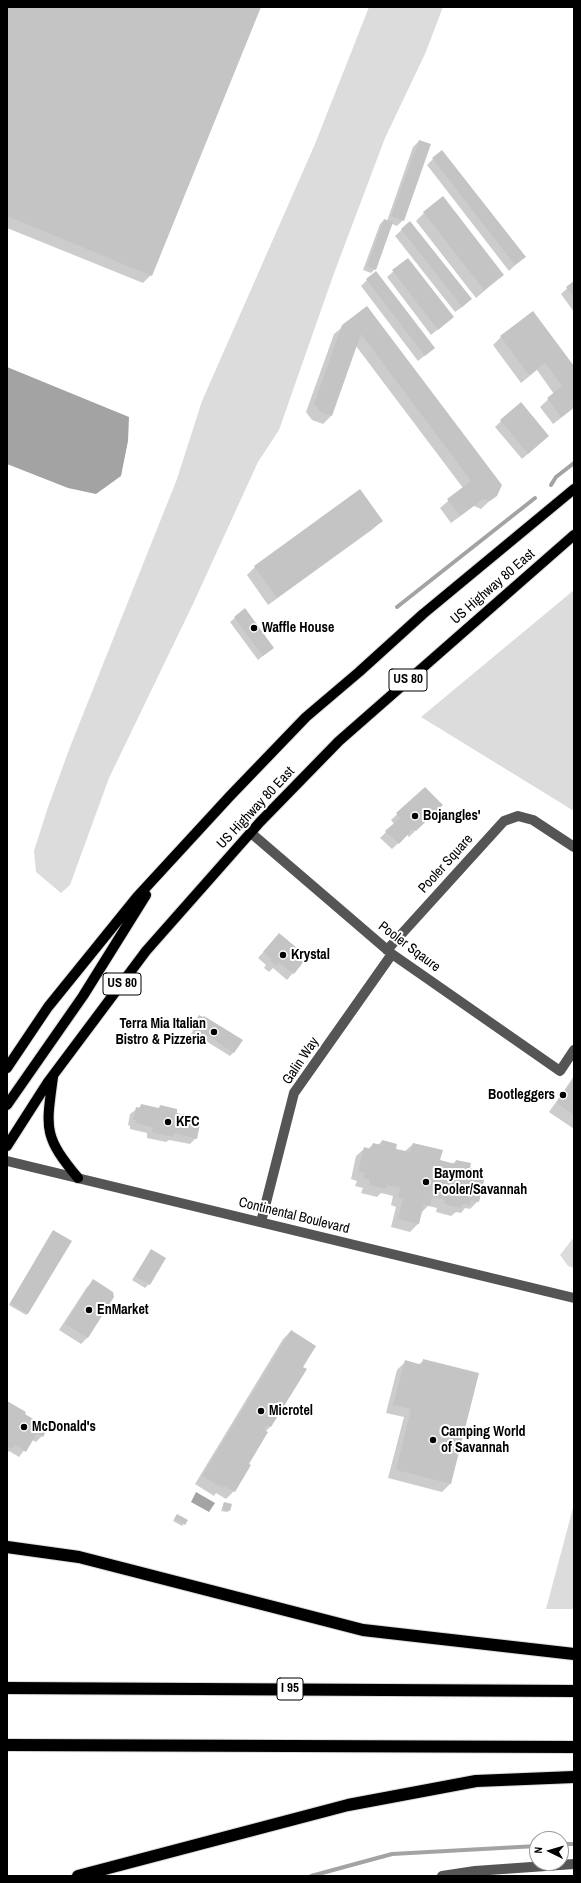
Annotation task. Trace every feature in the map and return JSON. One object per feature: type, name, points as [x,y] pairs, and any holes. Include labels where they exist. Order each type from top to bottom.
[{"type":"highway","points":[[7,1547],[79,1557],[363,1630],[574,1654]]},
{"type":"highway","name":"I 95","points":[[7,1688],[574,1691]]},
{"type":"highway","points":[[7,1745],[574,1748]]},
{"type":"highway","points":[[78,1876],[348,1805],[476,1781],[574,1777]]},
{"type":"main road","name":"US Highway 80 East","points":[[7,1068],[48,1007],[138,897],[230,796],[306,717],[359,672],[423,614],[574,489]]},
{"type":"main road","name":"US Highway 80 East","points":[[7,1146],[53,1075],[146,951],[251,833],[338,741],[574,535]]},
{"type":"main road","points":[[7,1105],[83,996],[159,873]]},
{"type":"main road","points":[[53,1075],[47,1117],[50,1138],[59,1156],[78,1178]]},
{"type":"street","name":"Pooler Square","points":[[390,952],[504,821],[518,816],[533,820],[574,847]]},
{"type":"street","name":"Pooler Sqaure","points":[[251,833],[390,952],[560,1071],[574,1050]]},
{"type":"street","name":"Galin Way","points":[[261,1222],[294,1093],[390,952]]},
{"type":"street","name":"Continental Boulevard","points":[[7,1162],[574,1298]]},
{"type":"street","points":[[442,1876],[475,1871],[574,1864]]},
{"type":"shaded area","points":[[369,7],[443,7],[425,54],[385,138],[333,276],[279,430],[258,462],[193,604],[109,778],[70,885],[61,893],[36,872],[34,851],[47,810],[70,747],[177,479],[202,401],[315,144]]},
{"type":"shaded area","points":[[7,367],[129,417],[128,441],[121,476],[96,494],[68,488],[7,464]]},
{"type":"shaded area","points":[[574,590],[574,811],[421,717]]},
{"type":"shaded area","points":[[574,1237],[574,1268],[568,1266],[560,1255]]},
{"type":"shaded area","points":[[196,1492],[215,1503],[209,1512],[191,1502]]},
{"type":"shaded area","points":[[574,1504],[574,1609],[546,1609]]},
{"type":"building","points":[[7,7],[261,7],[152,276],[7,216]]},
{"type":"building","points":[[419,140],[431,144],[404,221],[391,216]]},
{"type":"building","points":[[442,150],[526,257],[515,265],[432,158]]},
{"type":"building","points":[[443,196],[504,275],[484,290],[423,212]]},
{"type":"building","points":[[384,219],[393,222],[376,270],[367,266]]},
{"type":"building","points":[[410,221],[472,299],[462,307],[401,229]]},
{"type":"building","points":[[408,258],[454,317],[438,330],[392,270]]},
{"type":"building","points":[[376,271],[435,348],[425,356],[366,279]]},
{"type":"building","points":[[574,281],[574,298],[566,287]]},
{"type":"building","points":[[367,306],[502,485],[497,496],[490,501],[483,499],[460,516],[447,499],[471,481],[361,334],[332,416],[320,412],[314,404],[342,325]]},
{"type":"building","points":[[533,311],[574,366],[574,407],[561,417],[547,398],[562,386],[545,363],[529,375],[500,336]]},
{"type":"building","points":[[521,402],[549,436],[528,454],[500,420]]},
{"type":"building","points":[[360,489],[383,521],[277,598],[254,566]]},
{"type":"building","points":[[245,608],[274,648],[263,656],[234,617]]},
{"type":"building","name":"Bojangles'","points":[[425,787],[443,805],[416,831],[413,829],[399,844],[385,831],[400,818],[396,813]]},
{"type":"building","name":"Krystal","points":[[279,933],[297,948],[294,951],[305,960],[294,974],[279,963],[276,966],[270,961],[272,959],[263,952]]},
{"type":"building","name":"Terra Mia Italian Bistro & Pizzeria","points":[[199,1015],[204,1016],[243,1040],[234,1053],[205,1034],[204,1036],[194,1030],[196,1027],[193,1025]]},
{"type":"building","points":[[574,1078],[574,1115],[557,1103]]},
{"type":"building","name":"KFC","points":[[141,1104],[159,1108],[160,1105],[177,1109],[177,1113],[201,1119],[197,1139],[174,1133],[173,1137],[152,1132],[153,1127],[135,1123],[136,1120],[133,1120],[136,1107],[140,1108]]},
{"type":"building","name":"Baymont Pooler/Savannah","points":[[382,1140],[397,1144],[396,1149],[410,1152],[413,1143],[443,1150],[440,1160],[455,1164],[456,1160],[471,1163],[470,1168],[478,1170],[477,1174],[485,1176],[479,1202],[471,1200],[470,1205],[462,1204],[461,1208],[444,1204],[445,1200],[432,1197],[430,1206],[424,1204],[419,1224],[398,1219],[403,1199],[398,1197],[400,1188],[387,1185],[386,1189],[369,1185],[370,1180],[363,1178],[364,1173],[358,1171],[364,1147],[371,1149],[373,1143],[381,1145]]},
{"type":"building","points":[[53,1230],[72,1241],[28,1314],[10,1303]]},
{"type":"building","points":[[151,1249],[166,1258],[150,1285],[135,1276]]},
{"type":"building","name":"EnMarket","points":[[93,1279],[113,1292],[114,1297],[88,1338],[65,1324]]},
{"type":"building","name":"Microtel","points":[[291,1330],[316,1346],[303,1367],[307,1369],[271,1427],[267,1425],[264,1430],[268,1432],[249,1464],[251,1465],[235,1492],[224,1486],[223,1488],[202,1476]]},
{"type":"building","name":"Camping World of Savannah","points":[[423,1359],[479,1373],[451,1484],[396,1470],[411,1409],[393,1405],[405,1360],[422,1365]]},
{"type":"building","name":"McDonald's","points":[[7,1401],[26,1412],[25,1414],[47,1430],[43,1437],[37,1433],[26,1452],[15,1445],[14,1448],[7,1447]]},
{"type":"building","points":[[224,1502],[232,1504],[230,1511],[222,1509]]},
{"type":"building","points":[[177,1514],[188,1520],[185,1525],[174,1519]]},
{"type":"waterway","points":[[551,485],[556,477],[574,463]]},
{"type":"waterway","points":[[397,607],[535,498]]},
{"type":"waterway","points":[[569,1844],[574,1844]]},
{"type":"waterway","points":[[311,1876],[392,1854],[529,1846]]},
{"type":"place","name":"Waffle House","points":[[254,628]]},
{"type":"place","name":"Bojangles'","points":[[415,816]]},
{"type":"place","name":"Krystal","points":[[283,955]]},
{"type":"place","name":"Terra Mia Italian Bistro & Pizzeria","points":[[214,1032]]},
{"type":"place","name":"Bootleggers","points":[[563,1095]]},
{"type":"place","name":"KFC","points":[[168,1122]]},
{"type":"place","name":"Baymont Pooler/Savannah","points":[[426,1182]]},
{"type":"place","name":"EnMarket","points":[[89,1310]]},
{"type":"place","name":"Microtel","points":[[261,1411]]},
{"type":"place","name":"McDonald's","points":[[24,1427]]},
{"type":"place","name":"Camping World of Savannah","points":[[433,1440]]}]
